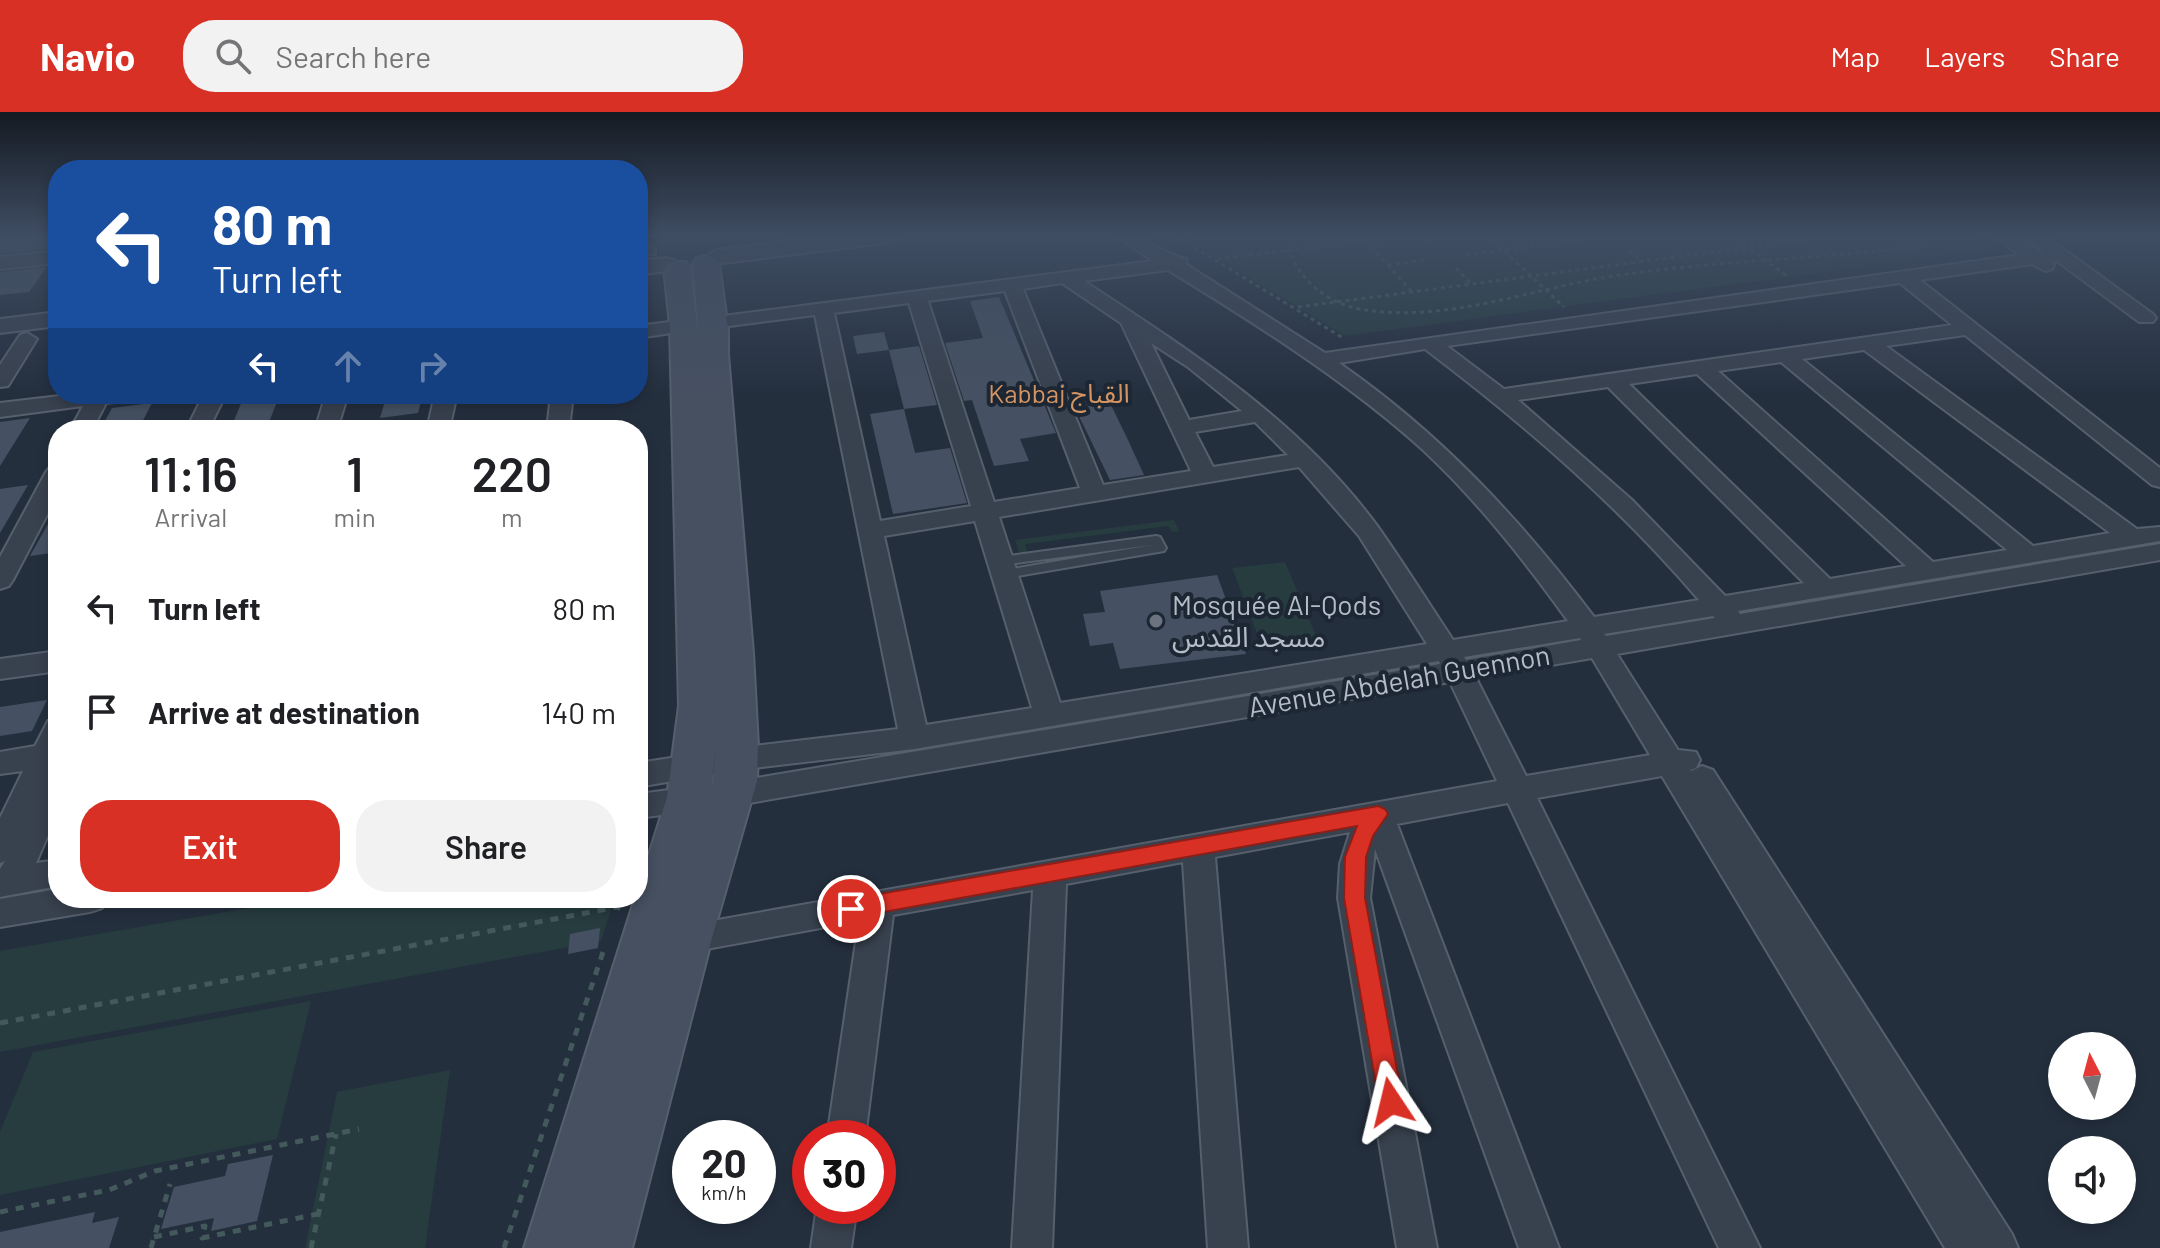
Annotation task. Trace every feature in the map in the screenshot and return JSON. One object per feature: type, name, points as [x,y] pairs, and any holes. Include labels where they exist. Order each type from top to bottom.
[{"type":"main road","points":[[603,1248],[734,776],[733,653],[713,354],[686,288]]},
{"type":"main road","points":[[648,878],[691,782],[699,706],[699,324]]},
{"type":"main road","points":[[553,1248],[623,934],[635,908]]},
{"type":"street","points":[[648,331],[988,288]]},
{"type":"street","points":[[1013,288],[1094,493]]},
{"type":"street","points":[[1083,288],[1195,363],[1260,415],[1305,459],[1368,531],[1453,660],[1740,1248]]},
{"type":"street","points":[[1236,288],[1334,352],[1420,420],[1504,498],[1558,558],[1680,760],[1998,1248]]},
{"type":"street","points":[[1334,352],[1831,288]]},
{"type":"street","points":[[1919,288],[2160,480]]},
{"type":"street","points":[[2075,288],[2115,319]]},
{"type":"street","points":[[2105,288],[2146,318]]},
{"type":"street","points":[[917,297],[1049,715]]},
{"type":"street","points":[[823,308],[914,738]]},
{"type":"street","points":[[1128,316],[1205,475]]},
{"type":"street","points":[[0,326],[48,320]]},
{"type":"street","points":[[1502,396],[1971,328]]},
{"type":"street","points":[[0,342],[48,337]]},
{"type":"street","points":[[0,381],[27,339]]},
{"type":"street","points":[[1429,342],[1502,396],[1572,455],[1737,626]]},
{"type":"street","points":[[1868,343],[2131,537]]},
{"type":"street","points":[[1784,354],[2027,554]]},
{"type":"street","points":[[1700,366],[1927,571]]},
{"type":"street","points":[[1611,378],[1823,587]]},
{"type":"street","points":[[0,410],[49,404]]},
{"type":"street","points":[[1180,428],[1260,415]]},
{"type":"street","points":[[872,530],[1305,459]]},
{"type":"street","points":[[0,580],[48,491]]},
{"type":"street","name":"Avenue Abdelah Guennon","points":[[648,776],[691,782],[734,776],[1602,635],[1718,604],[2160,533]]},
{"type":"street","name":"Avenue Abdelah Guennon","points":[[1602,635],[1737,626],[2160,552]]},
{"type":"street","name":"Avenue Abdelah Guennon","points":[[734,776],[914,738],[1049,715],[1453,660]]},
{"type":"street","points":[[0,669],[48,662]]},
{"type":"street","points":[[0,763],[48,755]]},
{"type":"street","points":[[623,934],[688,938],[1680,760]]},
{"type":"street","points":[[1680,760],[1968,1248]]},
{"type":"street","points":[[0,850],[48,766]]},
{"type":"street","points":[[6,882],[48,772]]},
{"type":"street","name":"Avenue Abdelah Guennon","points":[[648,801],[691,782]]},
{"type":"street","points":[[1378,814],[1364,833],[1356,857],[1354,898],[1417,1248]]},
{"type":"street","points":[[1378,814],[1539,1248]]},
{"type":"street","points":[[1198,847],[1228,1248]]},
{"type":"street","points":[[1032,1248],[1050,873]]},
{"type":"street","points":[[6,882],[48,875]]},
{"type":"street","points":[[848,1120],[878,904]]},
{"type":"street","points":[[0,913],[48,905]]},
{"type":"street","points":[[831,1248],[834,1224]]},
{"type":"lane","points":[[1156,540],[1160,548],[1003,568],[1156,540]]},
{"type":"path","points":[[1254,288],[1296,307],[1334,352]]},
{"type":"path","points":[[1314,288],[1336,302],[1358,309],[1400,312],[1452,307],[1543,288]]},
{"type":"path","points":[[1408,288],[1412,292]]},
{"type":"path","points":[[1296,307],[1441,288]]},
{"type":"path","points":[[1543,288],[1566,309],[1550,311]]},
{"type":"path","points":[[0,1023],[613,908]]},
{"type":"path","points":[[504,1248],[623,934],[618,908]]},
{"type":"path","points":[[0,1212],[109,1190],[155,1171],[359,1129]]},
{"type":"path","points":[[311,1248],[336,1134]]},
{"type":"path","points":[[151,1248],[170,1184]]},
{"type":"path","points":[[154,1237],[205,1226],[202,1238],[318,1214]]},
{"type":"green space","points":[[1267,288],[1703,288],[1345,336]]},
{"type":"green space","points":[[1174,520],[1179,531],[1172,532],[1168,526],[1025,544],[1028,554],[1020,555],[1015,540]]},
{"type":"green space","points":[[1285,562],[1319,643],[1263,649],[1232,568]]},
{"type":"green space","points":[[249,908],[612,908],[601,941],[0,1052],[0,951]]},
{"type":"green space","points":[[311,1001],[277,1139],[0,1195],[0,1132],[33,1052]]},
{"type":"green space","points":[[450,1070],[425,1248],[305,1248],[337,1092]]},
{"type":"building","points":[[0,288],[32,288],[29,292],[0,295]]},
{"type":"building","points":[[999,297],[1056,433],[1020,439],[1029,461],[994,466],[972,400],[964,401],[945,343],[983,338],[970,301]]},
{"type":"building","points":[[884,332],[889,350],[857,354],[853,336]]},
{"type":"building","points":[[919,346],[937,405],[904,409],[889,350]]},
{"type":"building","points":[[1110,403],[1144,475],[1110,480],[1075,408]]},
{"type":"building","points":[[151,404],[143,420],[105,420],[112,408]]},
{"type":"building","points":[[241,404],[276,404],[270,420],[234,420]]},
{"type":"building","points":[[384,404],[420,404],[418,413],[380,418]]},
{"type":"building","points":[[904,409],[915,453],[950,448],[967,503],[893,514],[870,414]]},
{"type":"building","points":[[30,418],[0,466],[0,422]]},
{"type":"building","points":[[28,485],[0,533],[0,489]]},
{"type":"building","points":[[48,524],[48,553],[30,556]]},
{"type":"building","name":"Mosquée Al-Qods مسجد القدس","points":[[1217,575],[1246,654],[1120,669],[1113,643],[1090,646],[1083,614],[1105,612],[1100,591]]},
{"type":"building","points":[[47,700],[32,731],[0,736],[0,707]]},
{"type":"building","points":[[600,928],[598,948],[568,954],[570,934]]},
{"type":"building","points":[[273,1155],[257,1221],[211,1231],[214,1218],[161,1229],[174,1187],[225,1176],[228,1164]]},
{"type":"building","points":[[95,1212],[92,1223],[119,1217],[109,1248],[0,1248],[0,1232]]},
{"type":"place","name":"Mosquée Al-Qods مسجد القدس","points":[[1156,621]]},
{"type":"district","name":"Kabbaj القباج","points":[[1059,394]]},
{"type":"route","points":[[851,909],[1378,814],[1364,833],[1353,877],[1354,898],[1391,1102]]}]
